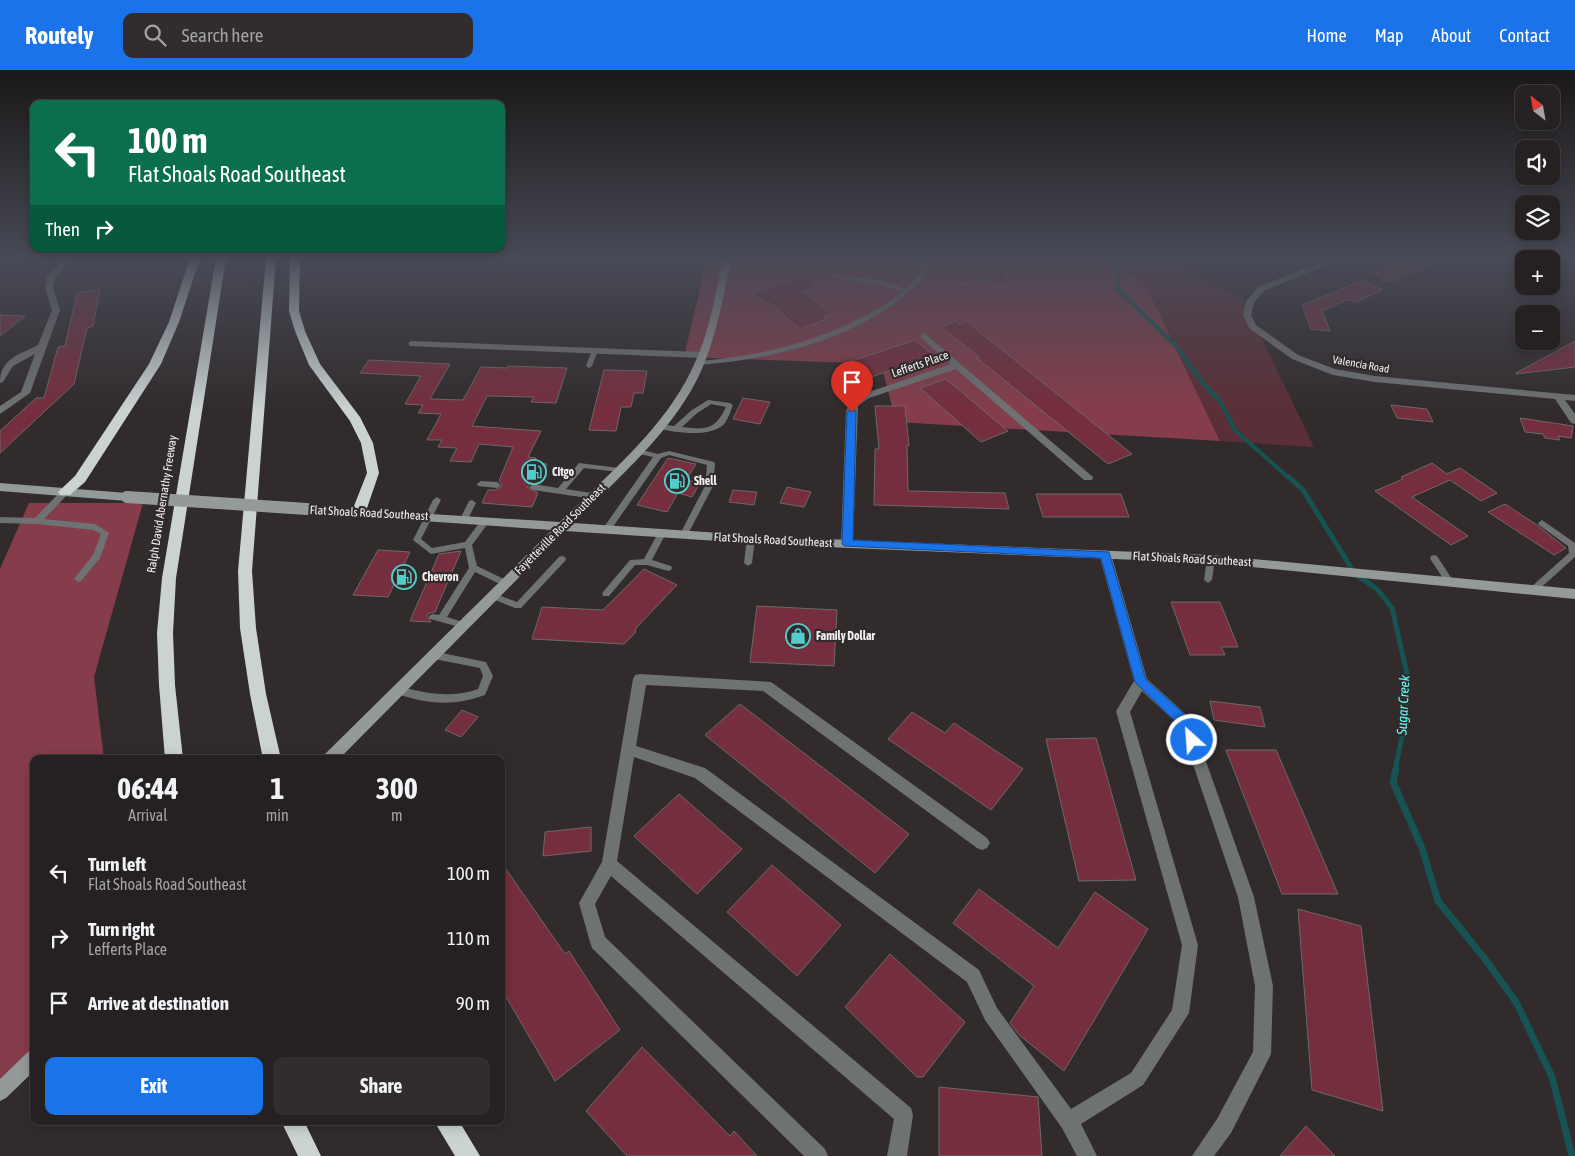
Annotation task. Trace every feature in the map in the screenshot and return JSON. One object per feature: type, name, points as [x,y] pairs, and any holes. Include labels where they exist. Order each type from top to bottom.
[{"type":"highway","points":[[66,492],[80,479],[155,364],[178,309]]},
{"type":"highway","name":"Ralph David Abernathy Freeway","points":[[174,755],[166,685],[165,633],[169,578],[213,309]]},
{"type":"highway","points":[[267,309],[245,571],[248,628],[258,694],[271,755]]},
{"type":"highway","points":[[294,309],[300,331],[315,364],[356,420],[368,443],[373,474],[359,511]]},
{"type":"highway","points":[[294,1125],[310,1156]]},
{"type":"highway","points":[[448,1125],[469,1156]]},
{"type":"street","points":[[0,411],[25,393],[56,309]]},
{"type":"street","name":"Fayetteville Road Southeast","points":[[333,755],[638,451],[690,384],[714,320],[716,309]]},
{"type":"street","name":"Valencia Road","points":[[1248,309],[1247,315],[1252,326],[1279,347],[1295,357],[1333,372],[1375,379],[1575,398]]},
{"type":"street","points":[[924,336],[1088,477]]},
{"type":"street","points":[[412,344],[596,350],[700,359]]},
{"type":"street","points":[[0,380],[8,364],[42,347]]},
{"type":"street","name":"Lefferts Place","points":[[847,544],[852,412],[854,405],[866,396],[958,364]]},
{"type":"street","points":[[1558,397],[1575,421]]},
{"type":"street","name":"Flat Shoals Road Southeast","points":[[0,487],[751,539],[1211,559],[1575,594]]},
{"type":"street","points":[[1105,554],[1141,682],[1186,722],[1246,897],[1264,986],[1262,1054],[1224,1126],[1202,1156]]},
{"type":"street","points":[[818,1156],[598,942],[587,903],[609,864],[640,679],[766,686],[982,843]]},
{"type":"street","points":[[1069,1121],[1136,1079],[1180,1013],[1190,945],[1123,711],[1141,682]]},
{"type":"street","points":[[627,750],[700,773],[973,976],[990,1014],[1069,1121],[1087,1156]]},
{"type":"street","points":[[609,864],[904,1115],[897,1156]]},
{"type":"street","points":[[0,1092],[30,1062]]},
{"type":"lane","points":[[700,359],[723,362],[752,357],[812,341],[884,309]]},
{"type":"lane","points":[[589,366],[596,350]]},
{"type":"lane","points":[[658,426],[676,428],[705,430],[719,425],[730,405],[710,402],[694,412],[676,428]]},
{"type":"lane","points":[[638,451],[658,456],[669,453],[711,464],[709,486],[684,534]]},
{"type":"lane","points":[[607,529],[658,456]]},
{"type":"lane","points":[[560,491],[582,466],[619,470]]},
{"type":"lane","points":[[481,484],[497,485]]},
{"type":"lane","points":[[533,487],[594,496]]},
{"type":"lane","points":[[37,521],[66,492]]},
{"type":"lane","points":[[436,500],[417,540],[431,551],[468,545],[486,520]]},
{"type":"lane","points":[[464,519],[472,503]]},
{"type":"lane","points":[[0,520],[37,521],[95,527],[105,533],[97,556],[78,579]]},
{"type":"lane","points":[[1534,590],[1573,554],[1572,545],[1542,523]]},
{"type":"lane","points":[[647,562],[662,533]]},
{"type":"lane","points":[[748,563],[751,539]]},
{"type":"lane","points":[[463,625],[437,618],[473,568],[468,545]]},
{"type":"lane","points":[[1434,558],[1449,581]]},
{"type":"lane","points":[[493,596],[518,606],[562,559]]},
{"type":"lane","points":[[1208,580],[1211,559]]},
{"type":"lane","points":[[606,594],[633,562],[647,562],[668,568]]},
{"type":"lane","points":[[473,568],[505,583]]},
{"type":"lane","points":[[397,690],[447,700],[465,699],[482,692],[488,676],[483,665],[432,655]]},
{"type":"shaded area","points":[[695,309],[1157,309],[1220,441],[896,422],[881,364],[684,357]]},
{"type":"shaded area","points":[[1157,309],[1248,309],[1314,447],[1220,441]]},
{"type":"shaded area","points":[[29,503],[143,503],[94,677],[104,755],[30,755],[30,1067],[0,1095],[0,569]]},
{"type":"building","points":[[73,309],[96,309],[93,326],[87,328],[74,384],[0,453],[0,431],[36,398],[44,398],[58,347],[65,346]]},
{"type":"building","points":[[777,309],[825,309],[831,314],[824,316],[827,319],[800,329]]},
{"type":"building","points":[[1303,309],[1327,309],[1322,311],[1330,331],[1311,329]]},
{"type":"building","points":[[0,315],[25,316],[0,336]]},
{"type":"building","points":[[956,321],[959,324],[966,321],[1132,454],[1108,464],[941,327]]},
{"type":"building","points":[[915,340],[933,355],[860,381],[843,364]]},
{"type":"building","points":[[1575,341],[1575,367],[1516,374],[1516,373]]},
{"type":"building","points":[[369,360],[450,364],[430,399],[463,400],[481,367],[567,368],[556,403],[531,402],[534,397],[487,396],[472,426],[541,431],[528,457],[536,458],[534,463],[547,464],[539,483],[532,482],[527,487],[538,493],[532,507],[482,503],[488,490],[495,490],[502,486],[499,481],[513,447],[479,444],[471,462],[450,461],[457,448],[438,447],[442,440],[427,440],[441,414],[418,413],[423,405],[405,404],[421,376],[360,373]]},
{"type":"building","points":[[604,370],[647,371],[643,393],[634,393],[631,407],[621,407],[616,431],[589,430]]},
{"type":"building","points":[[946,379],[1008,431],[981,442],[920,388]]},
{"type":"building","points":[[743,398],[770,402],[760,424],[733,419]]},
{"type":"building","points":[[1391,405],[1427,409],[1433,422],[1397,418]]},
{"type":"building","points":[[875,406],[905,406],[909,446],[907,446],[908,491],[1005,493],[1009,509],[874,505],[875,449],[879,449]]},
{"type":"building","points":[[1520,418],[1573,426],[1571,438],[1558,436],[1560,440],[1545,438],[1543,434],[1525,432]]},
{"type":"building","points":[[668,458],[696,464],[686,480],[700,483],[692,497],[678,493],[667,512],[637,505]]},
{"type":"building","points":[[1432,463],[1447,474],[1460,468],[1497,493],[1481,501],[1450,480],[1412,497],[1468,536],[1451,545],[1375,491],[1403,479],[1401,477]]},
{"type":"building","points":[[787,487],[811,492],[804,507],[780,503]]},
{"type":"building","points":[[733,490],[757,492],[754,505],[729,502]]},
{"type":"building","points":[[1036,494],[1121,494],[1129,517],[1043,517]]},
{"type":"building","points":[[1505,504],[1537,525],[1566,548],[1554,555],[1488,512]]},
{"type":"building","points":[[378,550],[410,552],[388,597],[353,595]]},
{"type":"building","points":[[461,551],[435,612],[429,613],[427,616],[431,622],[410,621],[439,554]]},
{"type":"building","points":[[644,569],[677,585],[636,628],[635,633],[624,644],[532,639],[542,607],[603,610]]},
{"type":"building","points":[[1171,602],[1220,602],[1238,647],[1221,647],[1225,655],[1190,655]]},
{"type":"building","points":[[757,606],[837,610],[834,666],[750,662]]},
{"type":"building","points":[[1210,701],[1260,707],[1265,727],[1214,720]]},
{"type":"building","points":[[740,704],[909,834],[875,873],[705,735]]},
{"type":"building","points":[[462,710],[478,717],[461,737],[445,730]]},
{"type":"building","points":[[912,712],[945,733],[954,723],[1023,769],[991,810],[888,739]]},
{"type":"building","points":[[1096,738],[1136,880],[1079,881],[1046,739]]},
{"type":"building","points":[[1226,750],[1276,750],[1338,894],[1282,894]]},
{"type":"building","points":[[679,794],[742,849],[697,894],[634,836]]},
{"type":"building","points":[[591,827],[591,851],[543,856],[545,832]]},
{"type":"building","points":[[772,865],[841,925],[797,976],[727,912]]},
{"type":"building","points":[[505,868],[565,954],[569,951],[620,1030],[555,1081],[505,995]]},
{"type":"building","points":[[979,889],[1058,948],[1095,892],[1148,929],[1064,1071],[1019,1035],[1010,1023],[1034,986],[953,923]]},
{"type":"building","points":[[1298,909],[1361,926],[1383,1111],[1312,1090]]},
{"type":"building","points":[[890,954],[965,1022],[923,1077],[917,1077],[845,1007]]},
{"type":"building","points":[[642,1047],[730,1136],[734,1131],[757,1156],[627,1156],[586,1111]]},
{"type":"building","points":[[939,1087],[1038,1097],[1042,1156],[939,1156]]},
{"type":"building","points":[[1306,1126],[1335,1156],[1280,1156]]},
{"type":"waterway","name":"Sugar Creek","points":[[1137,309],[1175,345],[1207,388],[1220,401],[1235,430],[1290,479]]},
{"type":"waterway","name":"Sugar Creek","points":[[1289,477],[1303,490],[1355,574],[1377,589],[1392,608],[1407,674],[1405,723],[1395,770]]},
{"type":"waterway","name":"Sugar Creek","points":[[1396,769],[1393,782],[1422,848],[1438,901],[1485,959],[1516,1002],[1552,1077],[1572,1156]]},
{"type":"place","name":"Citgo","points":[[534,472]]},
{"type":"place","name":"Shell","points":[[677,481]]},
{"type":"place","name":"Chevron","points":[[404,577]]},
{"type":"place","name":"Family Dollar","points":[[798,636]]},
{"type":"route","points":[[852,412],[847,544],[1105,554],[1141,682],[1186,722],[1192,740]]}]
